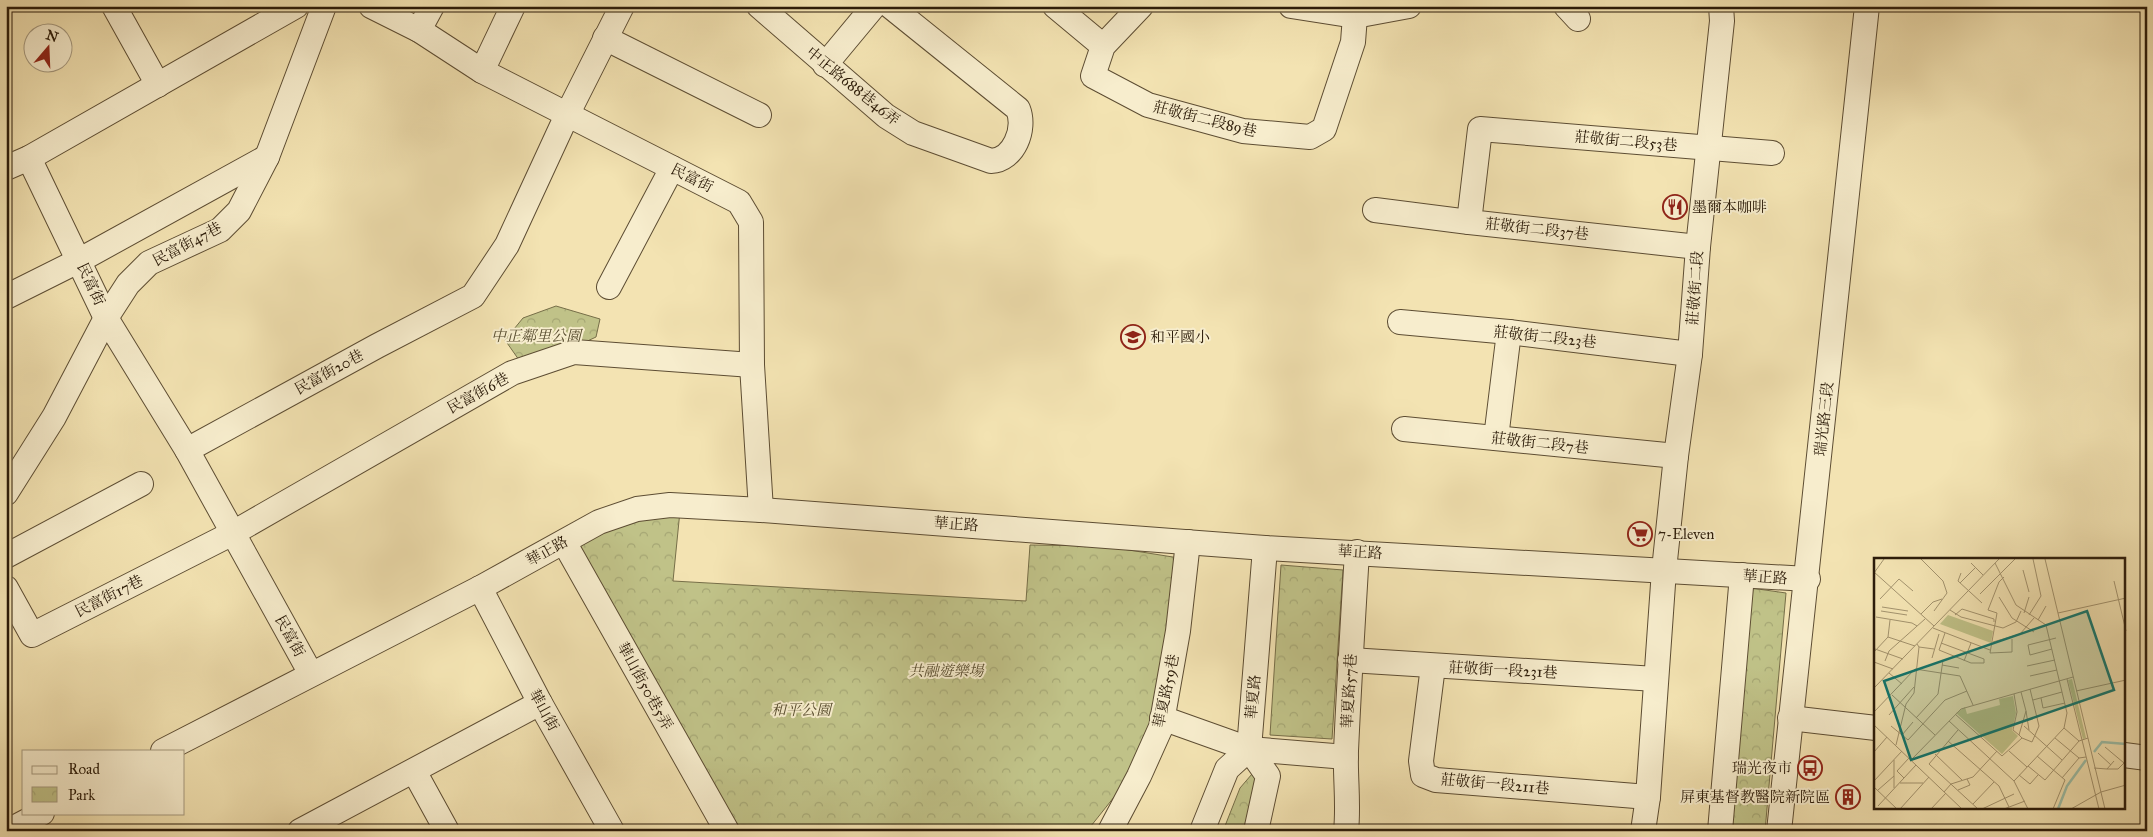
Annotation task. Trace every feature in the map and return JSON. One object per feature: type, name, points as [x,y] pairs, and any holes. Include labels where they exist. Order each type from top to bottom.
[{"type":"street","points":[[114,6],[158,85]]},
{"type":"street","points":[[6,168],[29,158],[296,6]]},
{"type":"street","name":"民富街47巷","points":[[6,492],[54,417],[106,318],[128,284],[149,264],[220,230],[239,211],[267,157],[324,6]]},
{"type":"street","name":"民富街","points":[[371,6],[419,30],[482,71],[739,202],[751,222],[752,365],[761,510]]},
{"type":"street","points":[[419,30],[432,6]]},
{"type":"street","points":[[482,71],[513,6]]},
{"type":"street","points":[[567,115],[622,6]]},
{"type":"street","name":"中正路688巷46弄","points":[[759,6],[886,116],[913,133],[992,161],[1001,161],[1008,156],[1021,130],[1021,117],[1018,109],[890,6]]},
{"type":"street","points":[[825,65],[874,6]]},
{"type":"street","points":[[1055,6],[1103,46],[1141,6]]},
{"type":"street","points":[[1291,6],[1355,16],[1409,6]]},
{"type":"street","name":"莊敬街二段","points":[[1643,831],[1648,797],[1664,570],[1676,456],[1690,354],[1698,247],[1722,21],[1721,6]]},
{"type":"street","name":"瑞光路三段","points":[[1779,831],[1790,718],[1808,580],[1867,6]]},
{"type":"street","name":"莊敬街二段89巷","points":[[1103,46],[1093,76],[1148,105],[1243,131],[1310,137],[1324,129],[1353,42],[1355,16]]},
{"type":"street","points":[[605,38],[759,115]]},
{"type":"street","name":"民富街20巷","points":[[187,450],[368,350],[473,296],[508,244],[567,115]]},
{"type":"street","name":"莊敬街二段53巷","points":[[1480,129],[1772,153]]},
{"type":"street","name":"莊敬街二段37巷","points":[[1480,129],[1470,222],[1698,247]]},
{"type":"street","points":[[6,297],[80,260],[267,157]]},
{"type":"street","name":"民富街","points":[[29,158],[80,260],[106,318],[187,450],[311,674]]},
{"type":"street","points":[[609,287],[672,168]]},
{"type":"street","points":[[1375,210],[1470,222]]},
{"type":"street","name":"莊敬街二段23巷","points":[[1400,322],[1509,332],[1690,354]]},
{"type":"street","points":[[1496,438],[1509,332]]},
{"type":"street","name":"民富街6巷","points":[[233,533],[512,373],[574,352],[752,365]]},
{"type":"street","name":"莊敬街二段7巷","points":[[1404,429],[1676,456]]},
{"type":"street","points":[[6,556],[141,484]]},
{"type":"street","name":"華正路","points":[[165,750],[480,588],[599,522],[637,509],[670,506],[761,510],[1265,548],[1664,570],[1808,580]]},
{"type":"street","name":"民富街17巷","points":[[6,588],[32,635],[233,533]]},
{"type":"street","name":"華山街50巷5弄","points":[[564,542],[727,831]]},
{"type":"street","name":"華夏路59巷","points":[[1110,831],[1139,776],[1162,718],[1178,631],[1188,542]]},
{"type":"street","name":"華夏路","points":[[1249,749],[1265,548]]},
{"type":"street","name":"華夏路57巷","points":[[1346,831],[1348,812],[1346,757],[1357,552]]},
{"type":"street","points":[[1720,831],[1742,575]]},
{"type":"street","name":"華山街","points":[[480,588],[540,704],[612,831]]},
{"type":"street","name":"莊敬街一段231巷","points":[[1350,660],[1656,679]]},
{"type":"street","name":"莊敬街一段211巷","points":[[1433,666],[1422,762],[1423,775],[1436,780],[1648,797]]},
{"type":"street","points":[[300,831],[540,704]]},
{"type":"street","points":[[1162,718],[1249,749],[1346,757]]},
{"type":"street","points":[[1790,718],[1874,728]]},
{"type":"street","points":[[1202,831],[1227,769],[1249,749]]},
{"type":"street","points":[[1249,749],[1268,776],[1256,831]]},
{"type":"street","points":[[2126,755],[2147,758]]},
{"type":"street","points":[[414,771],[447,831]]},
{"type":"street","points":[[8,831],[40,814]]},
{"type":"green space","name":"中正鄰里公園","points":[[556,306],[600,319],[596,337],[581,344],[519,360],[505,340],[523,318]]},
{"type":"green space","name":"和平公園","points":[[680,511],[673,581],[1026,601],[1030,545],[1104,546],[1179,558],[1151,729],[1126,782],[1087,831],[731,831],[573,538],[616,517]]},
{"type":"green space","points":[[1281,565],[1343,570],[1332,739],[1270,735]]},
{"type":"green space","points":[[1751,588],[1786,593],[1765,831],[1728,831]]},
{"type":"green space","points":[[1252,774],[1257,778],[1248,831],[1223,831],[1240,788]]},
{"type":"place","name":"墨爾本咖啡","points":[[1675,207]]},
{"type":"place","name":"和平國小","points":[[1133,337]]},
{"type":"place","name":"7-Eleven","points":[[1640,534]]},
{"type":"place","name":"瑞光夜市","points":[[1810,768]]},
{"type":"place","name":"屏東基督教醫院新院區","points":[[1848,797]]},
{"type":"park label","name":"共融遊樂場","points":[[946,671]]}]
